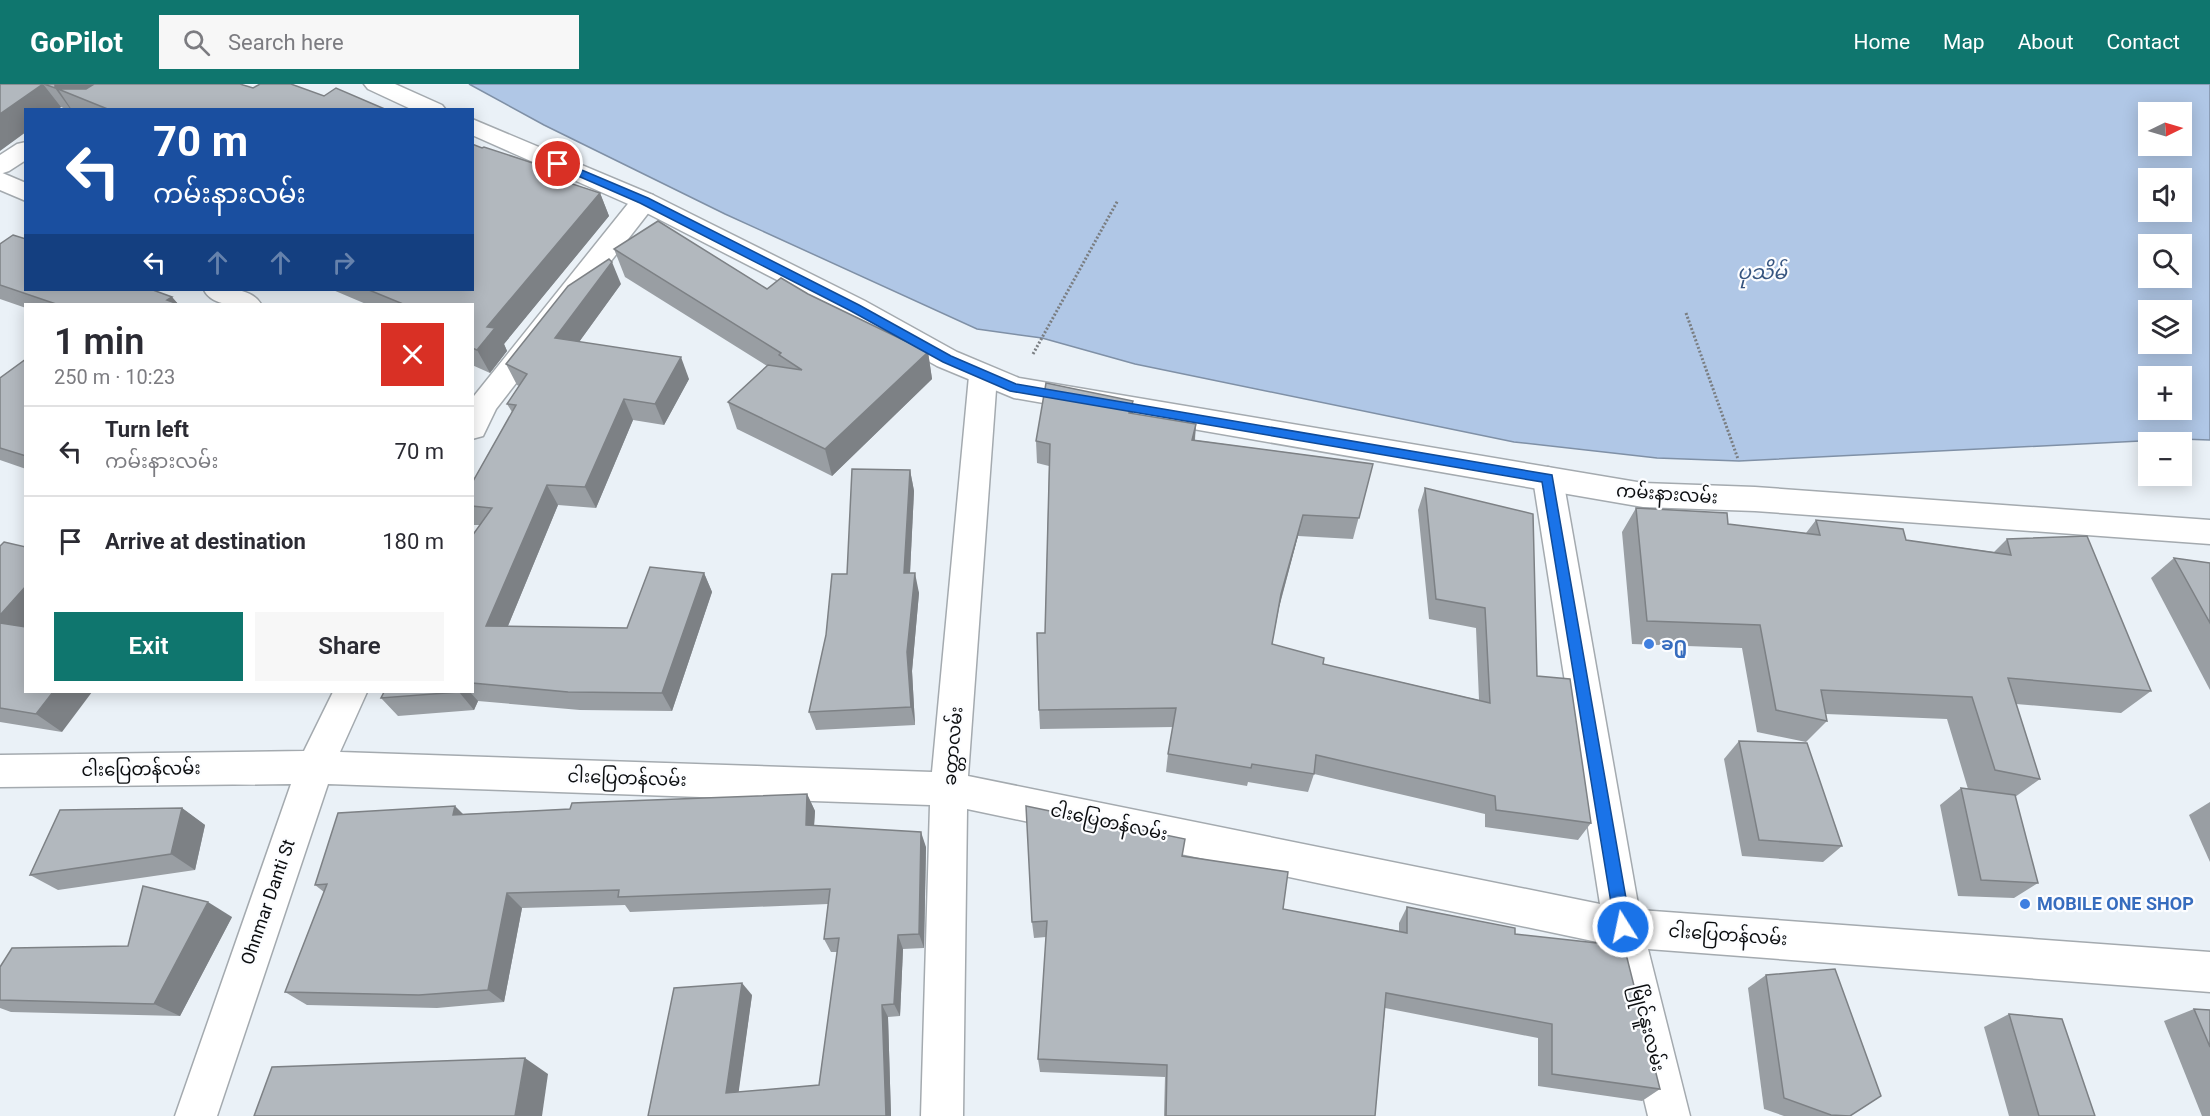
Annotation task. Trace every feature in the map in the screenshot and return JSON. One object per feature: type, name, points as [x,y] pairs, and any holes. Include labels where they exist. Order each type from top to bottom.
[{"type":"street","points":[[376,84],[430,108]]},
{"type":"street","name":"ကမ်းနားလမ်း","points":[[474,127],[644,201],[999,382],[1643,495],[1755,499],[2210,532]]},
{"type":"street","points":[[0,166],[24,150]]},
{"type":"street","points":[[0,180],[24,192]]},
{"type":"street","points":[[476,410],[644,201]]},
{"type":"street","points":[[219,291],[245,303]]},
{"type":"street","name":"ခတ္တာလမ်း","points":[[942,1116],[949,789],[999,382]]},
{"type":"street","name":"မြိုင်နူးလမ်း","points":[[1548,478],[1623,927],[1669,1116]]},
{"type":"street","name":"Ohnmar Danti St","points":[[196,1116],[315,767],[350,693]]},
{"type":"street","name":"ငါးပြေတန်လမ်း","points":[[0,771],[315,767],[949,789],[1623,927],[2210,972]]},
{"type":"path","points":[[999,382],[1118,200]]},
{"type":"path","points":[[1686,313],[1739,462],[1755,499]]},
{"type":"water","name":"ပုသိမ်","points":[[469,84],[2210,84],[2210,440],[2192,439],[2192,432],[2138,432],[2138,441],[1739,461],[1657,458],[1514,442],[1135,364],[1042,338],[977,329],[725,214],[544,125]]},
{"type":"building","points":[[0,84],[43,84],[0,114]]},
{"type":"building","points":[[44,84],[57,84],[55,88]]},
{"type":"building","points":[[94,84],[240,84],[253,88],[260,84],[291,84],[324,96],[336,88],[382,108],[105,108],[58,89],[86,89]]},
{"type":"building","points":[[474,145],[554,170],[548,176],[600,193],[487,327],[495,328],[477,350],[474,349],[474,303],[401,303],[371,291],[474,291]]},
{"type":"building","points":[[658,221],[767,289],[781,278],[808,294],[928,352],[825,449],[728,402],[768,365],[802,370],[779,355],[781,353],[614,249]]},
{"type":"building","points":[[13,235],[24,238],[24,291],[156,291],[172,297],[167,300],[175,303],[53,303],[0,285],[0,244]]},
{"type":"building","points":[[609,259],[612,262],[555,338],[681,357],[655,404],[624,399],[585,487],[547,485],[486,626],[627,628],[650,567],[704,573],[662,693],[568,692],[474,683],[474,533],[492,508],[474,506],[474,479],[516,405],[507,404],[527,374],[506,364],[568,286]]},
{"type":"building","points":[[24,360],[24,455],[0,448],[0,378]]},
{"type":"building","points":[[1046,383],[1133,401],[1129,413],[1196,424],[1192,440],[1373,464],[1359,518],[1303,515],[1281,594],[1272,644],[1324,658],[1323,664],[1490,703],[1485,608],[1436,599],[1425,488],[1533,514],[1537,676],[1570,679],[1591,823],[1496,810],[1495,796],[1316,755],[1314,774],[1252,764],[1251,768],[1168,754],[1176,708],[1039,710],[1037,633],[1045,633],[1050,444],[1036,441]]},
{"type":"building","points":[[852,469],[910,470],[904,573],[915,573],[907,652],[911,707],[809,712],[826,635],[832,574],[847,574]]},
{"type":"building","points":[[1636,508],[1727,513],[1728,524],[1820,535],[1816,520],[1903,529],[1906,540],[2011,555],[2007,539],[2087,536],[2151,691],[2008,678],[2040,779],[1995,770],[1972,697],[1821,690],[1827,721],[1776,710],[1760,625],[1647,621]]},
{"type":"building","points":[[4,542],[24,547],[24,588],[0,615],[0,546]]},
{"type":"building","points":[[2174,558],[2210,563],[2210,623]]},
{"type":"building","points":[[0,623],[24,627],[24,693],[52,693],[36,714],[0,708]]},
{"type":"building","points":[[384,693],[446,693],[381,698]]},
{"type":"building","points":[[1739,741],[1807,743],[1842,846],[1759,840]]},
{"type":"building","points":[[1961,788],[2015,795],[2038,883],[1981,880]]},
{"type":"building","points":[[807,794],[806,825],[921,832],[919,934],[898,935],[894,1004],[882,1005],[886,1116],[648,1116],[674,988],[742,983],[726,1093],[819,1085],[839,938],[824,939],[830,889],[618,897],[619,890],[507,893],[488,990],[419,995],[285,992],[327,884],[315,885],[338,813],[455,806],[453,815],[570,809],[572,803]]},
{"type":"building","points":[[1026,806],[1185,839],[1182,856],[1288,872],[1283,909],[1407,933],[1407,907],[1515,928],[1515,934],[1624,946],[1660,1089],[1552,1074],[1552,1024],[1386,993],[1375,1116],[1166,1116],[1167,1065],[1038,1059],[1047,921],[1032,922]]},
{"type":"building","points":[[182,808],[171,854],[30,875],[60,810]]},
{"type":"building","points":[[143,886],[208,902],[154,1004],[0,1000],[0,967],[12,948],[128,946]]},
{"type":"building","points":[[1835,969],[1881,1096],[1850,1116],[1831,1115],[1784,1098],[1766,975]]},
{"type":"building","points":[[2194,1009],[2210,1010],[2210,1047]]},
{"type":"building","points":[[2009,1014],[2062,1019],[2095,1116],[2039,1116]]},
{"type":"building","points":[[525,1058],[515,1116],[254,1116],[272,1067]]},
{"type":"place","name":"ခ႐ု","points":[[1649,644]]},
{"type":"place","name":"MOBILE ONE SHOP","points":[[2025,904]]},
{"type":"route","points":[[558,164],[644,201],[855,308],[947,359],[1014,388],[1548,478],[1623,927]]}]
